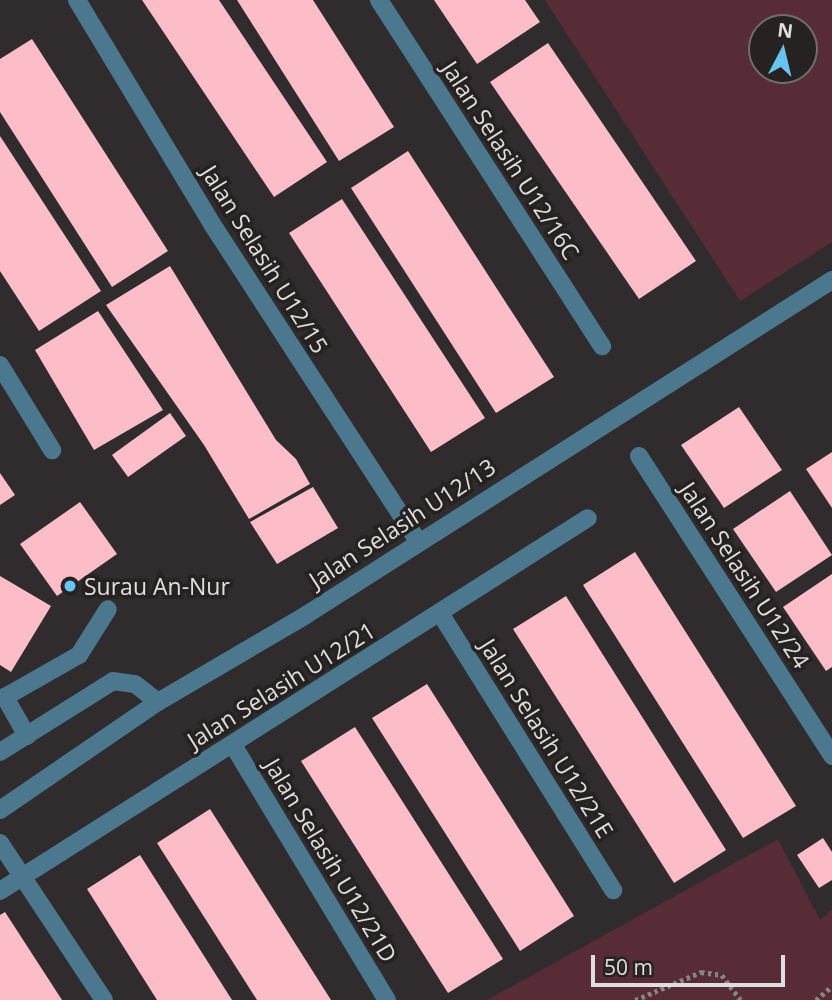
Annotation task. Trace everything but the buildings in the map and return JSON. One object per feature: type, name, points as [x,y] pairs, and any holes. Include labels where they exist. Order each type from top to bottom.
[{"type":"street","name":"Jalan Selasih U12/15","points":[[77,0],[212,224],[417,540]]},
{"type":"street","name":"Jalan Selasih U12/16C","points":[[379,0],[602,346]]},
{"type":"street","name":"Jalan Selasih U12/13","points":[[0,810],[158,702],[306,614],[417,540],[832,280]]},
{"type":"street","points":[[0,365],[52,450]]},
{"type":"street","name":"Jalan Selasih U12/24","points":[[639,456],[832,756]]},
{"type":"street","name":"Jalan Selasih U12/21","points":[[0,891],[588,518]]},
{"type":"street","points":[[27,736],[5,697],[79,655],[108,609]]},
{"type":"street","name":"Jalan Selasih U12/21E","points":[[440,613],[613,890]]},
{"type":"street","points":[[0,752],[113,681],[135,684],[158,702]]},
{"type":"street","name":"Jalan Selasih U12/21D","points":[[233,745],[387,1000]]},
{"type":"street","points":[[0,843],[104,1000]]},
{"type":"path","points":[[635,1000],[701,972],[722,975],[741,1000]]},
{"type":"path","points":[[816,1000],[832,986]]},
{"type":"shaded area","points":[[545,0],[832,0],[832,242],[740,301]]},
{"type":"shaded area","points":[[778,839],[820,920],[832,910],[832,1000],[487,1000]]},
{"type":"place","name":"Surau An-Nur","points":[[70,586]]}]
